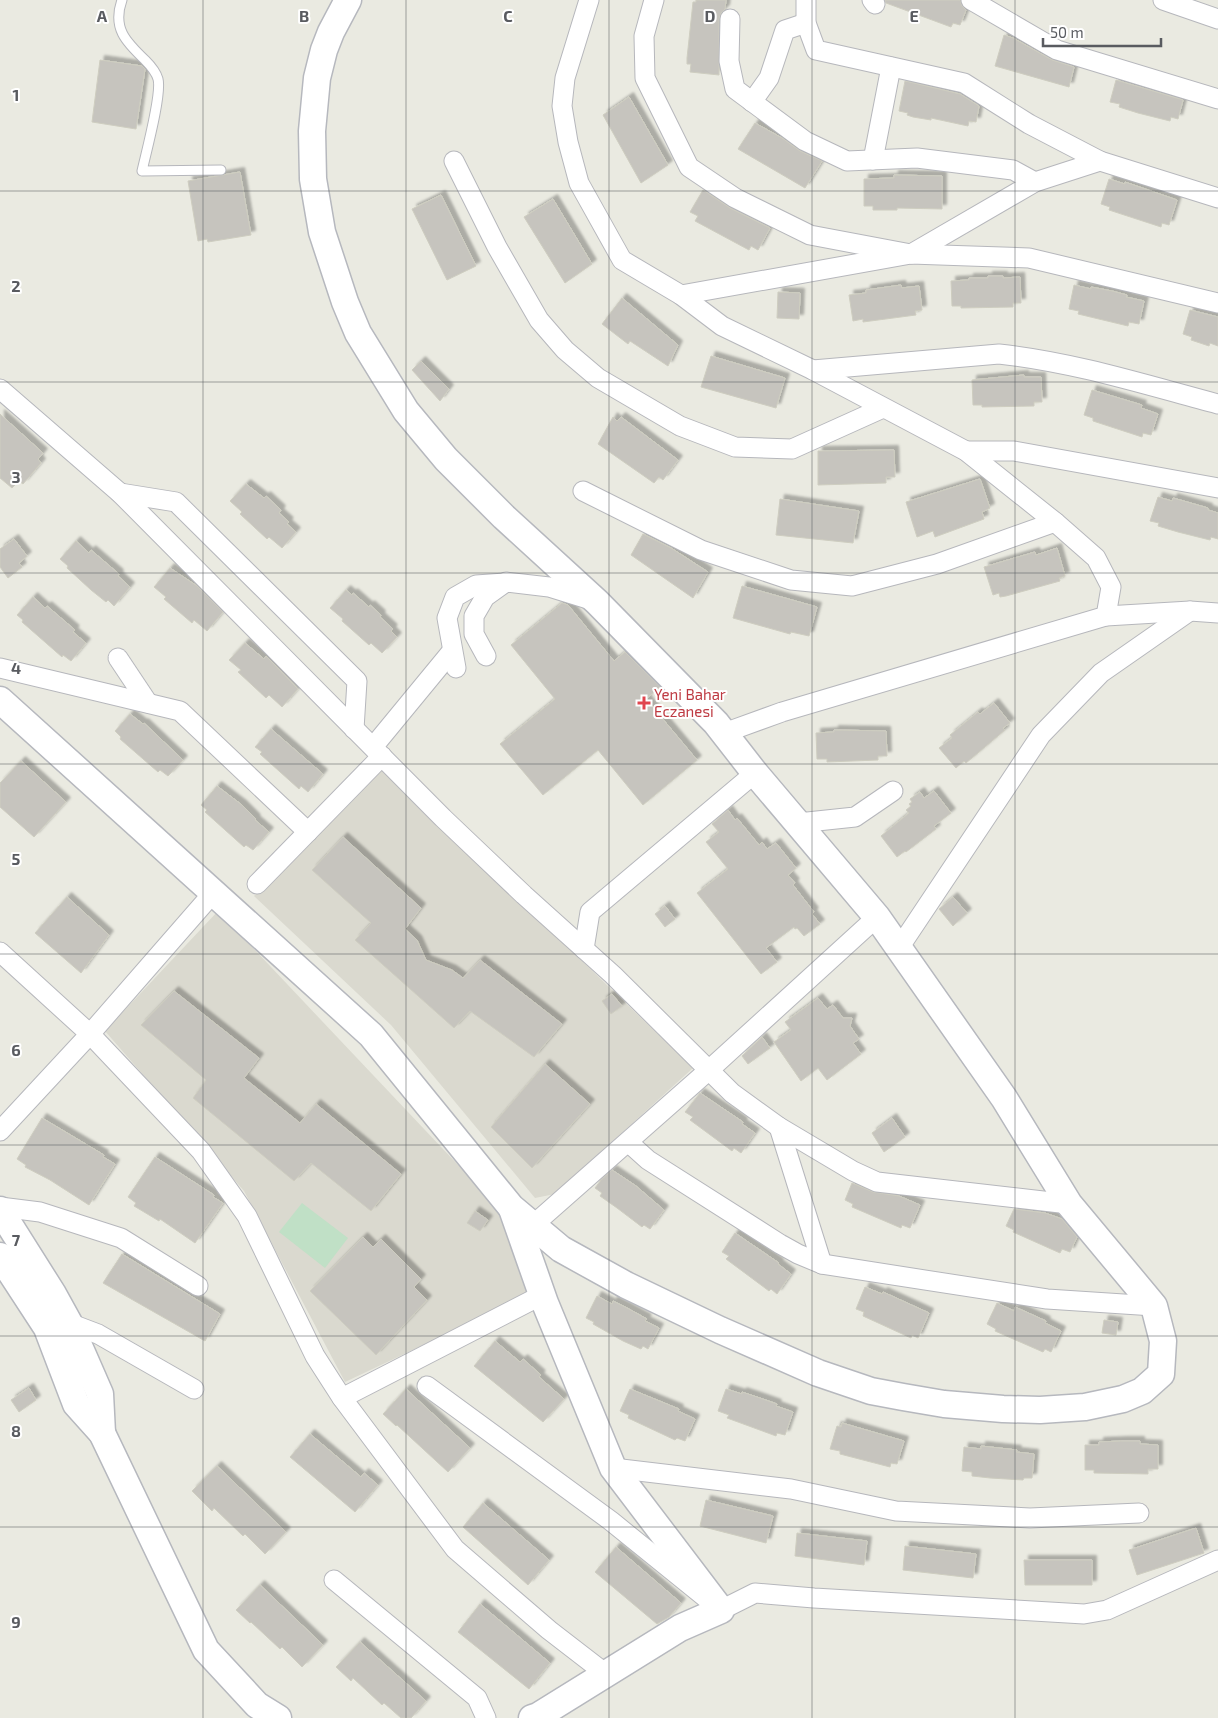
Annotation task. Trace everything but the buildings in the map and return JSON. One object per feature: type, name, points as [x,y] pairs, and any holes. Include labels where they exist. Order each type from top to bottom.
[{"type":"street","points":[[0,700],[371,1035],[511,1208],[562,1249],[626,1285],[720,1330],[818,1373],[872,1391],[944,1404],[1040,1410],[1085,1407],[1124,1399],[1142,1391],[1162,1374],[1163,1341],[1154,1306],[1069,1204],[1004,1098],[877,917],[755,773],[724,733],[597,602],[504,517],[446,459],[406,411],[358,333],[345,302],[322,232],[313,180],[312,131],[317,78],[331,32],[348,0]]},
{"type":"street","points":[[589,0],[565,78],[562,106],[578,183],[622,260],[681,295],[722,326],[813,370],[966,451],[1055,522],[1096,558],[1111,587],[1106,616]]},
{"type":"street","points":[[654,0],[644,36],[645,78],[689,167],[735,198],[810,234],[911,254],[1029,258],[1218,303]]},
{"type":"street","points":[[806,0],[806,23],[816,50],[964,83],[1029,124],[1100,160],[1218,198]]},
{"type":"street","points":[[970,0],[1057,50],[1218,99]]},
{"type":"street","points":[[1164,0],[1218,19]]},
{"type":"street","points":[[730,19],[729,61],[735,89],[806,141],[848,161],[918,158],[1013,170],[1035,182]]},
{"type":"street","points":[[752,102],[769,78],[785,30],[806,23]]},
{"type":"street","points":[[873,160],[890,67]]},
{"type":"street","points":[[681,295],[911,254],[1035,182],[1100,160]]},
{"type":"street","points":[[454,161],[497,247],[539,320],[565,350],[598,378],[680,426],[735,447],[792,449],[883,408]]},
{"type":"street","points":[[813,370],[999,354],[1028,357],[1081,368],[1218,404]]},
{"type":"street","points":[[0,390],[120,493],[443,818],[517,889],[613,975],[732,1093],[779,1127],[853,1171],[877,1182],[1069,1204]]},
{"type":"street","points":[[966,451],[1014,451],[1218,488]]},
{"type":"street","points":[[583,491],[701,550],[791,580],[852,586],[937,564],[1055,522]]},
{"type":"street","points":[[120,493],[176,502],[357,681],[354,729]]},
{"type":"street","points":[[257,884],[308,832],[454,659],[447,618],[455,597],[476,585],[506,582],[549,587],[597,602]]},
{"type":"street","points":[[486,656],[474,634],[474,616],[485,597],[506,582]]},
{"type":"street","points":[[724,733],[782,712],[1106,616],[1190,611],[1218,614]]},
{"type":"street","points":[[899,948],[1041,735],[1102,673],[1190,611]]},
{"type":"street","points":[[118,658],[148,703]]},
{"type":"street","points":[[0,668],[180,711],[308,832]]},
{"type":"street","points":[[584,949],[590,912],[755,773]]},
{"type":"street","points":[[798,823],[855,817],[893,791]]},
{"type":"street","points":[[0,1132],[90,1034],[213,893]]},
{"type":"street","points":[[532,1226],[709,1070],[877,917]]},
{"type":"street","points":[[0,952],[90,1034],[201,1151],[247,1216],[315,1356],[342,1398],[454,1549],[549,1630],[606,1674]]},
{"type":"street","points":[[779,1127],[822,1264]]},
{"type":"street","points":[[628,1142],[648,1160],[772,1238],[798,1254],[822,1264],[1047,1299],[1154,1306]]},
{"type":"street","points":[[0,1208],[40,1212],[121,1238],[198,1286]]},
{"type":"street","points":[[0,1208],[53,1294],[58,1326]]},
{"type":"street","points":[[511,1208],[542,1294],[613,1468],[721,1610]]},
{"type":"street","points":[[0,1256],[58,1326],[100,1394],[102,1433],[206,1650],[257,1705],[278,1718]]},
{"type":"street","points":[[342,1398],[542,1294]]},
{"type":"street","points":[[58,1326],[98,1334],[194,1389]]},
{"type":"street","points":[[427,1386],[611,1521],[721,1610]]},
{"type":"street","points":[[613,1468],[792,1489],[896,1511],[1030,1518],[1139,1513]]},
{"type":"street","points":[[532,1718],[680,1628],[756,1593],[1084,1614],[1107,1610],[1218,1560]]},
{"type":"street","points":[[334,1580],[477,1698],[486,1718]]},
{"type":"lane","points":[[122,0],[118,20],[121,32],[153,68],[159,80],[158,98],[142,171],[221,170]]},
{"type":"shaded area","points":[[382,768],[693,1068],[555,1194],[535,1198],[391,1025],[254,896]]},
{"type":"shaded area","points":[[218,911],[494,1203],[531,1294],[345,1382],[244,1191],[105,1031]]},
{"type":"green space","points":[[302,1203],[348,1238],[325,1268],[279,1232]]},
{"type":"place","name":"Yeni Bahar Eczanesi","points":[[644,703]]}]
